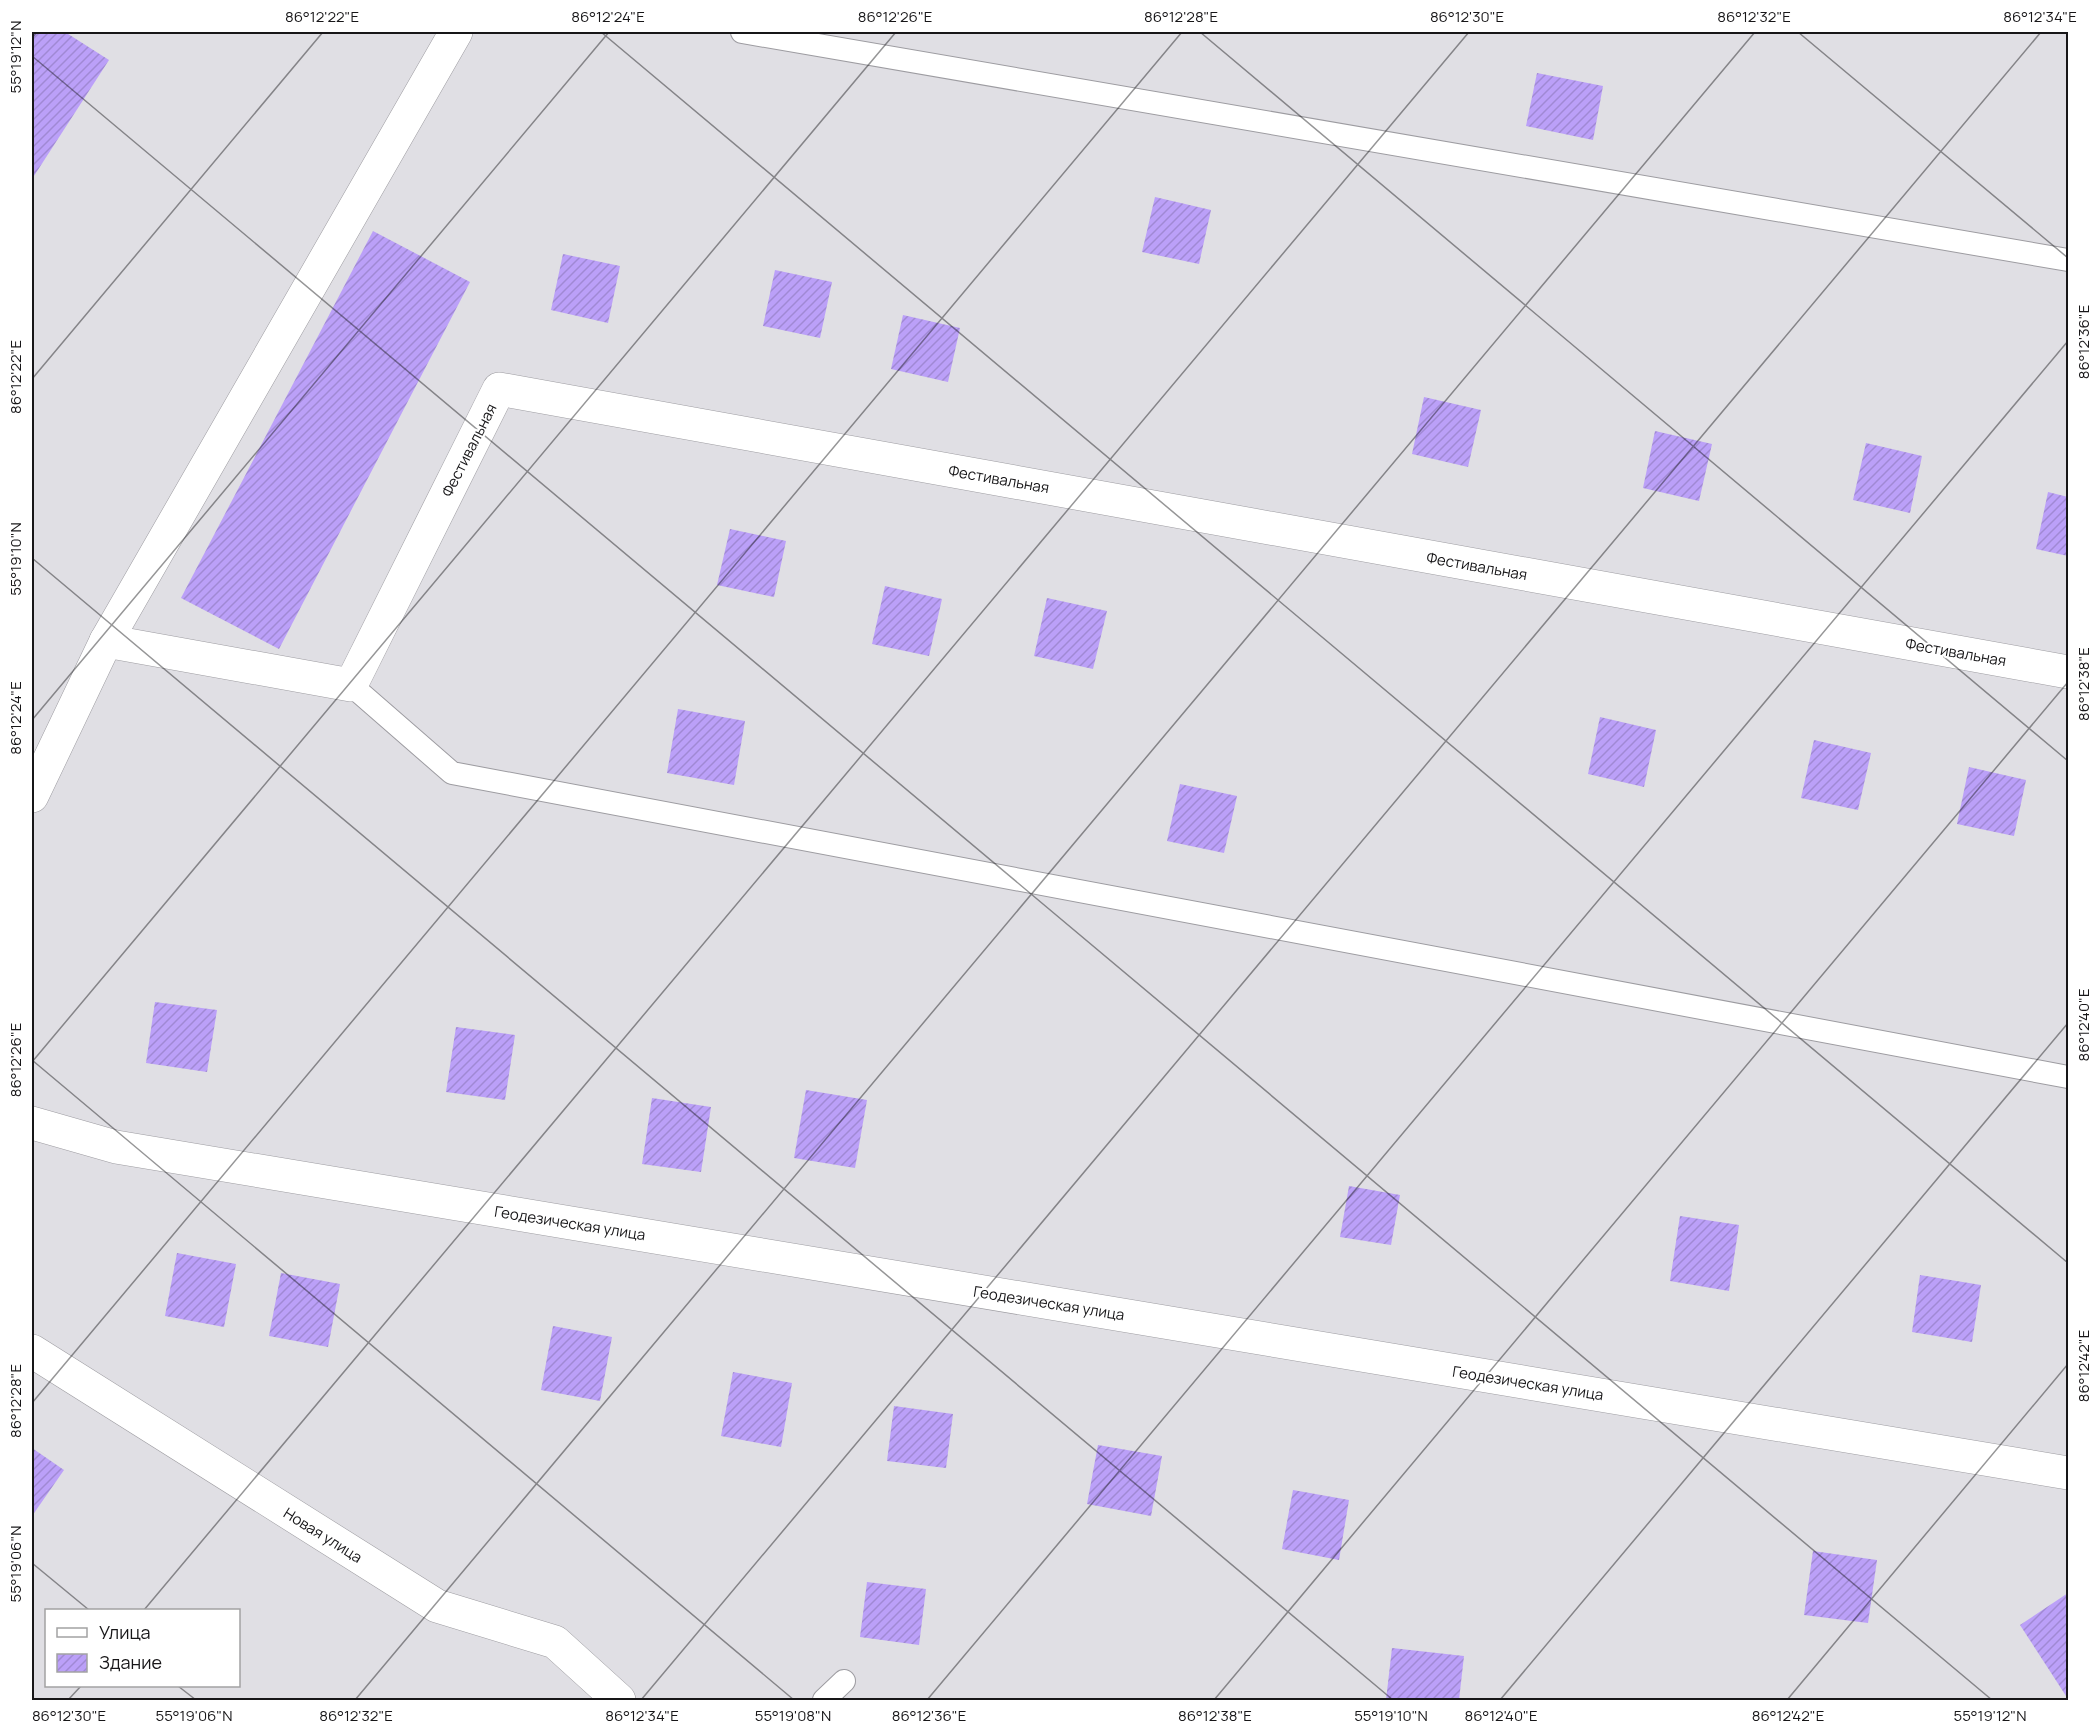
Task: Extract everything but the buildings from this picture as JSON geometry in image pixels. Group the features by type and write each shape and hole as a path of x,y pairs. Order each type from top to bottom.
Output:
{"street":[{"path":"32,796 106,641 456,32"},
{"name":"Фестивальная","path":"351,684 499,389 2068,672"},
{"path":"106,641 351,684"},
{"name":"Геодезическая улица","path":"32,1123 116,1148 2068,1473"},
{"name":"Новая улица","path":"32,1351 437,1606 555,1642 619,1701"}],"lane":[{"path":"742,32 2068,260"},
{"path":"351,684 452,773 2068,1077"},
{"path":"824,1701 844,1681"}]}
